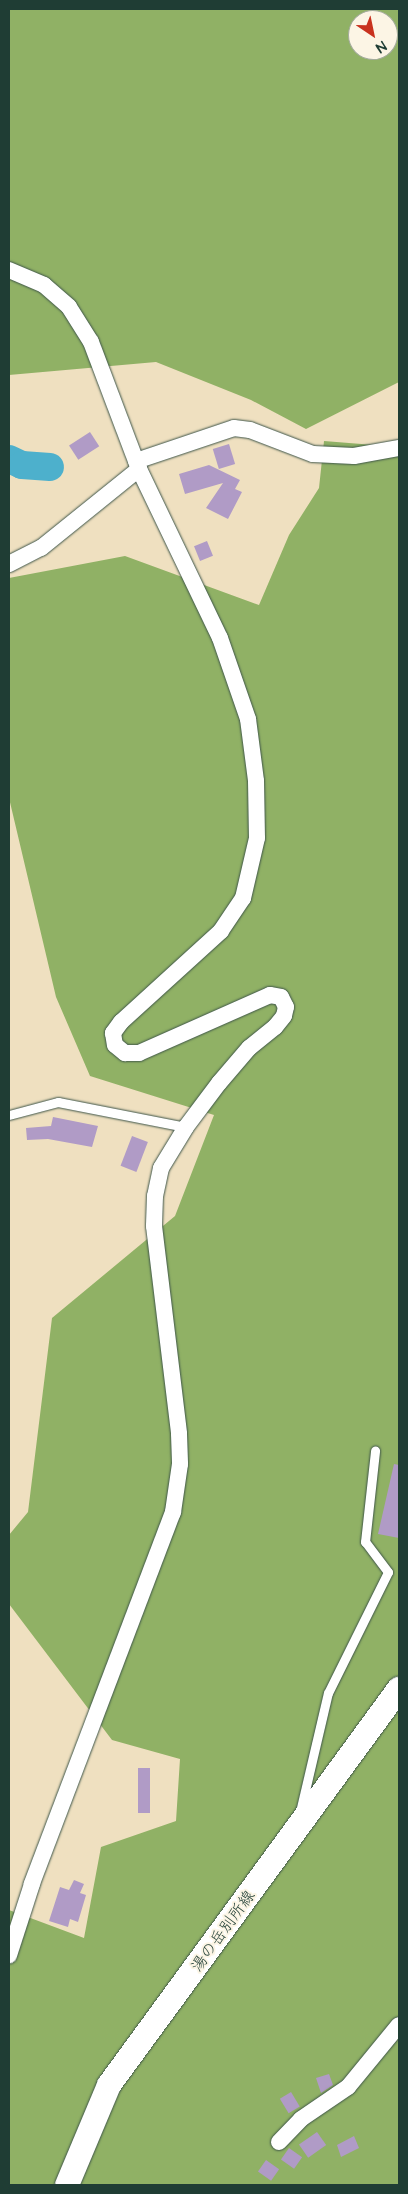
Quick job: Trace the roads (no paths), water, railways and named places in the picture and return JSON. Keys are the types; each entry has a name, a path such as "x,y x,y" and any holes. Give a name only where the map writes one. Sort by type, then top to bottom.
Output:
{"main road":[{"name":"湯の岳別所線","path":"67,2185 109,2085 295,1834 399,1689"}],"street":[{"path":"9,270 44,285 69,306 91,342 137,465 220,638 248,719 256,781 257,838 243,898 221,931 121,1022 113,1033 114,1045 125,1053 139,1053 270,995 281,996 286,1007 284,1016 275,1027 249,1048 186,1127 161,1168 154,1206 154,1226 180,1464 173,1512 32,1884 9,1955"},
{"path":"9,564 41,548 137,465 234,428 250,430 313,454 354,456 399,448"},
{"path":"278,2142 296,2123 348,2087 399,2025"}],"lane":[{"path":"9,1115 58,1102 186,1127"},
{"path":"295,1834 328,1692 388,1572 365,1542 375,1451"}],"waterway":[{"path":"9,459 22,465 50,467"}]}
